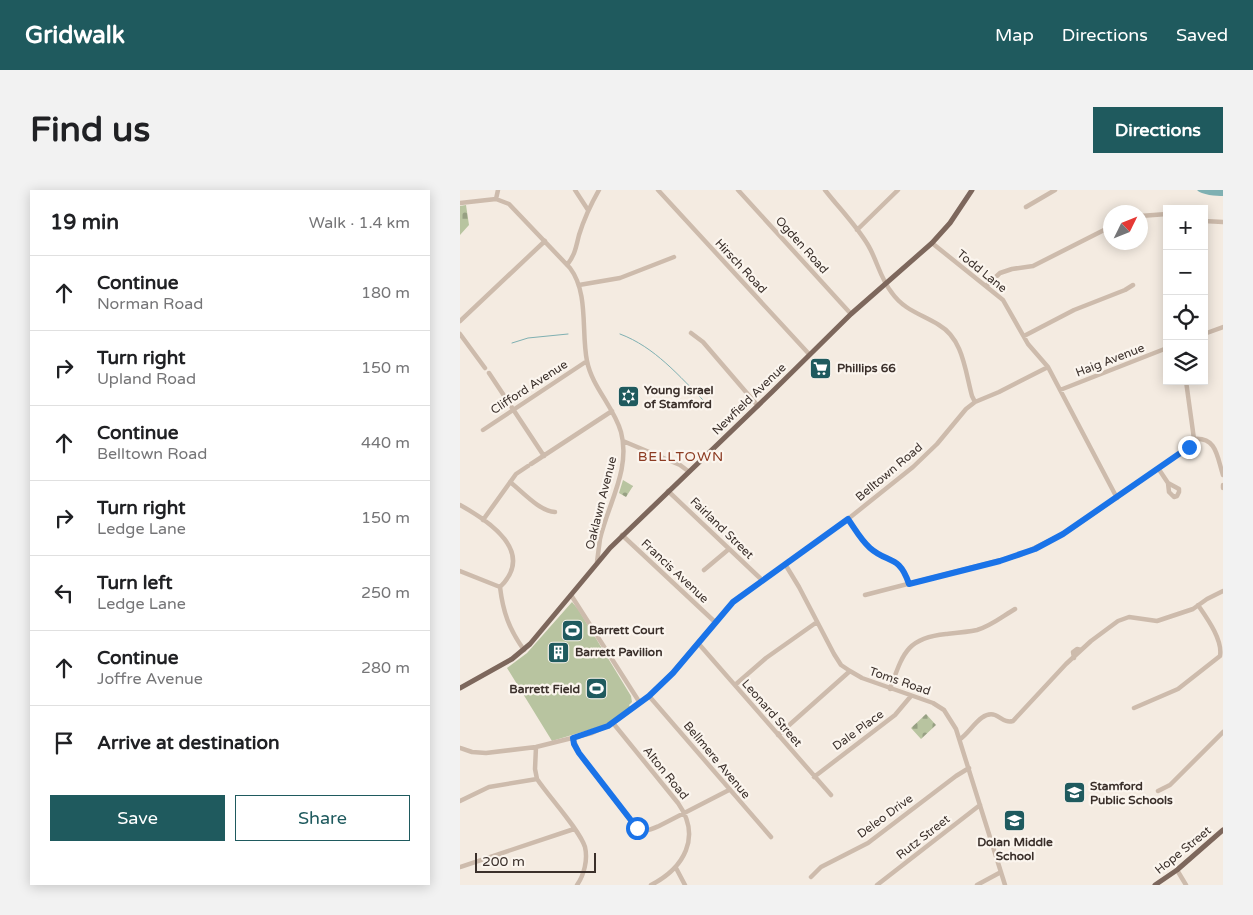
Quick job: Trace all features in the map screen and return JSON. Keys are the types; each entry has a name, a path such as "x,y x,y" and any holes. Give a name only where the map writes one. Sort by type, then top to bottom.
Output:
{"main road":[{"name":"Newfield Avenue","path":"460,688 507,662 524,650 597,562 622,535 758,406 809,354 932,243 950,223 972,190"},
{"name":"Hope Street","path":"1155,885 1177,870 1223,830"}],"street":[{"path":"460,203 496,199 498,190"},
{"path":"575,190 588,210"},
{"path":"567,264 576,252 588,210 600,190"},
{"name":"Hirsch Road","path":"658,190 809,354"},
{"name":"Ogden Road","path":"738,190 852,314"},
{"path":"825,190 868,245 885,284 905,307 938,324 953,338 962,355 972,396 976,402"},
{"path":"857,230 898,190"},
{"path":"1026,207 1045,192 1055,190"},
{"name":"Oaklawn Avenue","path":"496,199 506,202 512,207 575,274 585,328 587,362 612,411 623,441 621,472 600,539 597,562"},
{"path":"1148,215 1163,214"},
{"path":"1208,221 1223,222"},
{"path":"986,286 1000,273 1033,266 1103,231"},
{"path":"460,321 545,241"},
{"name":"Todd Lane","path":"932,243 1003,300 1028,344 1048,367 1116,498"},
{"path":"578,285 620,278 674,257"},
{"path":"1024,336 1080,307 1125,290 1133,285"},
{"path":"1208,333 1223,327"},
{"path":"691,333 703,342 758,406"},
{"path":"460,334 485,368"},
{"name":"Haig Avenue","path":"1060,390 1163,350"},
{"name":"Clifford Avenue","path":"483,430 587,362"},
{"name":"Belltown Road","path":"460,748 472,752 486,753 536,747 573,738 613,724 640,704 673,673 733,602 848,519 926,455 966,409 976,402 1048,367"},
{"path":"488,373 544,456"},
{"path":"865,595 1020,555 1063,534 1189,447 1194,439 1187,385"},
{"path":"483,520 516,474 612,411"},
{"path":"1194,439 1205,439 1211,443 1223,475"},
{"path":"623,441 688,471"},
{"path":"1158,468 1168,483"},
{"path":"510,482 541,507 550,512 555,512"},
{"name":"Fairland Street","path":"668,491 762,580"},
{"path":"460,505 483,520 504,538 512,552 514,563 512,571 500,587 506,620 524,650"},
{"path":"848,519 868,547 892,559 900,566 909,584"},
{"name":"Francis Avenue","path":"622,535 715,622"},
{"path":"704,570 729,549"},
{"name":"Toms Road","path":"785,564 838,660 850,672 933,703 944,710 954,724 1004,885"},
{"path":"460,570 500,587"},
{"path":"960,739 984,716 991,714 1008,722 1013,721 1081,650 1123,619 1134,617 1148,621 1157,621 1186,612 1223,591"},
{"path":"571,595 640,704"},
{"path":"1134,708 1184,685 1220,656 1221,640 1198,605"},
{"path":"890,688 901,658 909,647 916,642 928,636 978,630 1015,609"},
{"path":"735,685 766,658 817,622"},
{"name":"Leonard Street","path":"698,643 831,796"},
{"path":"778,735 850,672"},
{"name":"Bellmere Avenue","path":"649,696 771,838"},
{"name":"Dale Place","path":"814,777 895,715 911,696"},
{"name":"Alton Road","path":"613,724 678,803 684,813 689,841 684,854 676,868 667,876 651,885"},
{"path":"1158,791 1170,785 1223,732"},
{"path":"573,738 579,753 637,828 647,830 729,790"},
{"path":"536,747 535,769 537,779 583,842 586,854 584,872 577,885"},
{"name":"Deleo Drive","path":"812,877 821,867 868,843 969,768"},
{"path":"460,801 489,787 537,779"},
{"name":"Rutz Street","path":"877,885 980,805"},
{"path":"460,867 574,829"},
{"path":"676,868 684,885"},
{"path":"1177,870 1186,885"},
{"path":"977,885 1001,872"}],"green space":[{"path":"466,205 469,225 460,235 460,206"},
{"path":"623,480 633,486 626,497 619,493"},
{"path":"572,602 631,696 632,702 629,705 630,707 605,725 552,741 507,668 527,653"},
{"path":"926,714 936,725 921,739 911,728"}],"water":[{"path":"1197,190 1223,190 1223,196 1205,194"}],"waterway":[{"path":"512,343 528,338 568,334"},
{"path":"620,334 655,354 676,372 705,402"}],"place":[{"name":"Phillips 66","path":"821,368"},
{"name":"Young Israel of Stamford","path":"628,397"},
{"name":"Barrett Court","path":"573,630"},
{"name":"Barrett Pavilion","path":"559,652"},
{"name":"Barrett Field","path":"596,689"},
{"name":"Stamford Public Schools","path":"1074,793"},
{"name":"Dolan Middle School","path":"1015,821"}],"district":[{"name":"BELLTOWN","path":"681,456"}],"route":[{"path":"637,828 579,753 573,738 602,729 637,706 660,687 728,607 742,594 848,519 868,547 892,559 900,566 909,584 1000,561 1035,549 1063,534 1189,447"}]}
